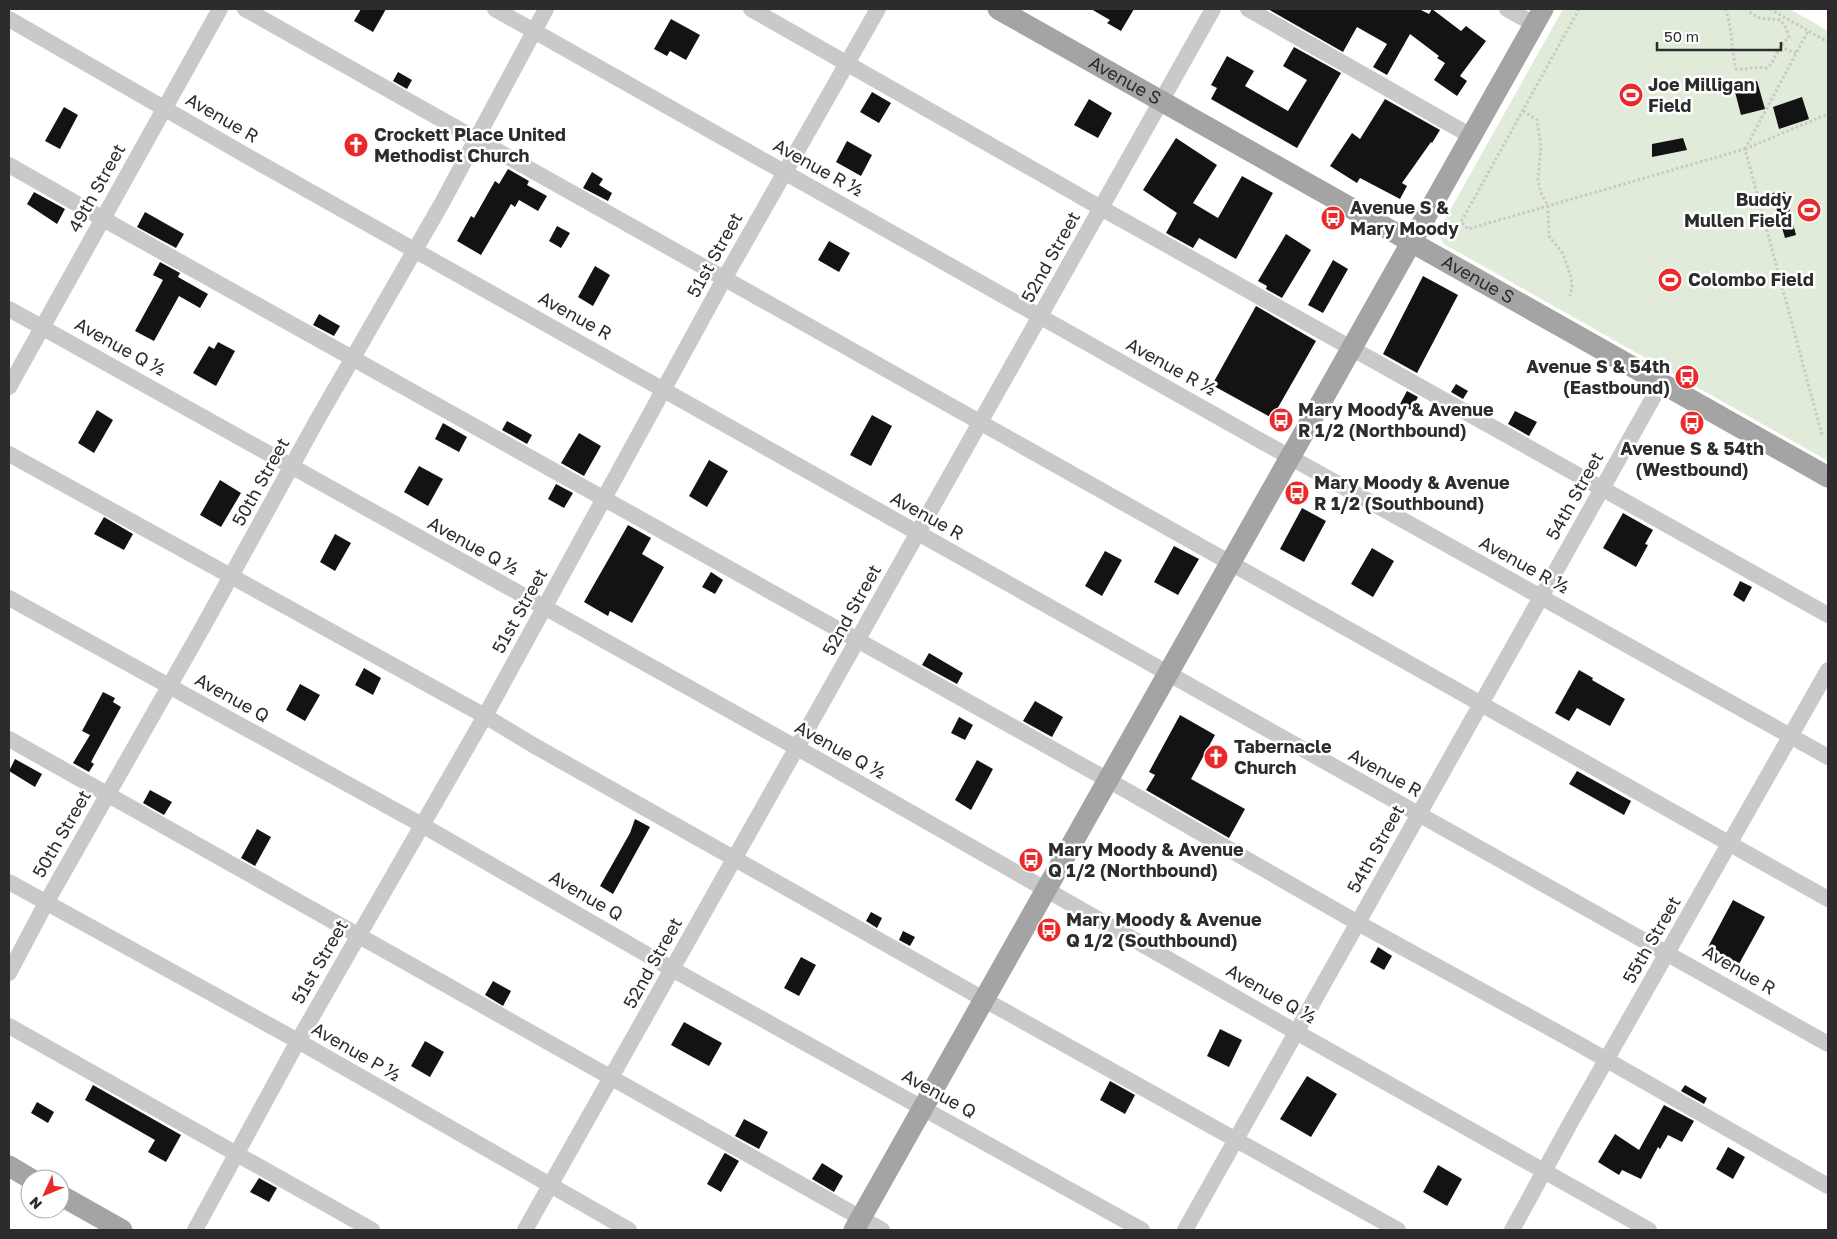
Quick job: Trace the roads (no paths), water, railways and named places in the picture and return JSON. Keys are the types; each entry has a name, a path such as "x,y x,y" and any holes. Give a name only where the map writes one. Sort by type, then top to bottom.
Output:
{"main road":[{"name":"Avenue S","path":"998,9 1828,476"},
{"path":"858,1224 1539,16"},
{"path":"9,1166 20,1172"},
{"path":"70,1201 122,1230"}],"street":[{"name":"49th Street","path":"9,387 220,9"},
{"path":"245,9 1828,899"},
{"name":"Avenue R ½","path":"495,9 1290,457 1828,757"},
{"name":"50th Street","path":"9,973 46,903 415,250 546,9"},
{"path":"751,9 1101,208 1828,615"},
{"name":"51st Street","path":"195,1230 298,1042 485,716 724,279 878,9"},
{"name":"52nd Street","path":"525,1230 1213,9"},
{"path":"1248,9 1471,136"},
{"path":"1507,9 1539,16"},
{"name":"Avenue R","path":"9,19 918,534 1828,1044"},
{"path":"9,165 1108,780 1358,923 1607,1060 1828,1186"},
{"name":"Avenue Q ½","path":"9,309 544,609 797,748 1649,1230"},
{"name":"54th Street","path":"1185,1230 1662,382"},
{"path":"9,454 485,716 984,1000 1398,1230"},
{"name":"Avenue Q","path":"9,598 422,825 672,969 1142,1230"},
{"name":"55th Street","path":"1512,1230 1828,670"},
{"path":"9,739 611,1078 858,1224 882,1230"},
{"name":"Avenue P ½","path":"9,882 298,1042 629,1230"},
{"path":"9,1026 372,1230"}],"place":[{"name":"Joe Milligan Field","path":"1631,95"},
{"name":"Crockett Place United Methodist Church","path":"356,145"},
{"name":"Buddy Mullen Field","path":"1809,210"},
{"name":"Avenue S & Mary Moody","path":"1333,218"},
{"name":"Colombo Field","path":"1670,280"},
{"name":"Avenue S & 54th (Eastbound)","path":"1687,377"},
{"name":"Mary Moody & Avenue R 1/2 (Northbound)","path":"1281,420"},
{"name":"Avenue S & 54th (Westbound)","path":"1692,423"},
{"name":"Mary Moody & Avenue R 1/2 (Southbound)","path":"1297,493"},
{"name":"Tabernacle Church","path":"1216,757"},
{"name":"Mary Moody & Avenue Q 1/2 (Northbound)","path":"1031,860"},
{"name":"Mary Moody & Avenue Q 1/2 (Southbound)","path":"1049,930"}]}
